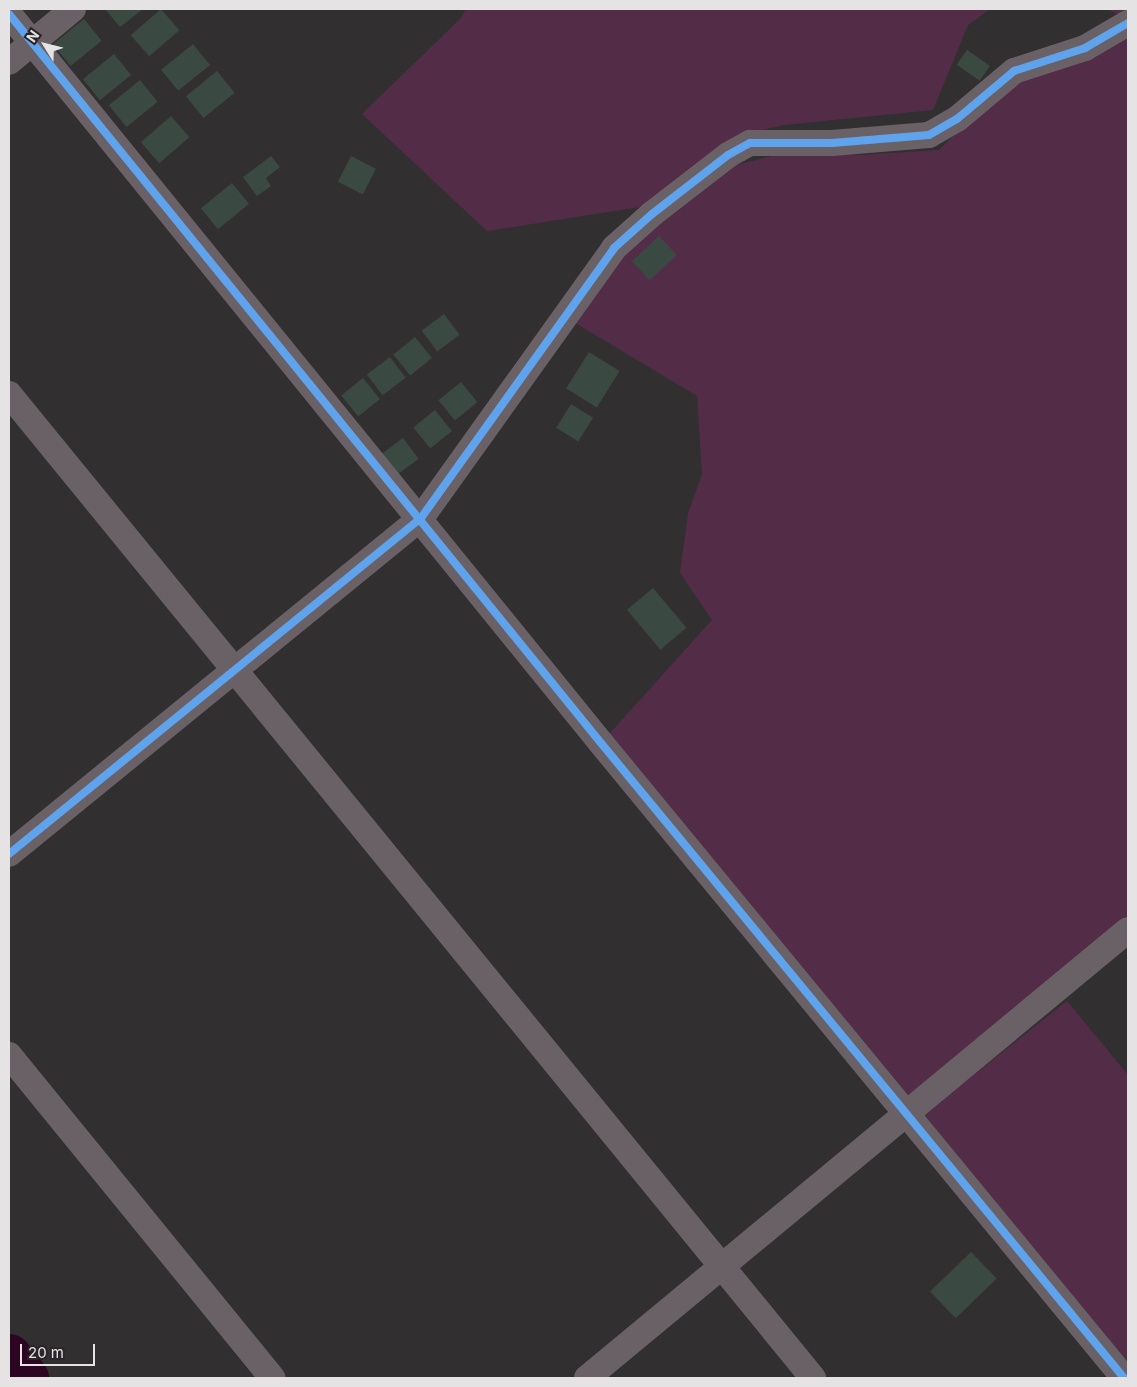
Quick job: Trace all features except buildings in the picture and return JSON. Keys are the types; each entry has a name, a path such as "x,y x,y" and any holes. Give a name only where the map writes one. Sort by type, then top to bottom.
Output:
{"street":[{"path":"9,62 73,9"},
{"path":"9,14 421,518 601,743 1124,1378"},
{"path":"9,854 234,674 421,518 614,248 652,214 728,155 750,143 832,143 928,135 957,118 1014,71 1085,48 1128,23"},
{"path":"9,394 234,674 813,1378"},
{"path":"587,1378 1128,930"},
{"path":"9,1055 272,1378"}],"shaded area":[{"path":"466,9 990,9 968,25 933,110 784,125 745,134 659,204 487,231 362,114 461,18"},
{"path":"1108,9 1128,9 1128,925 911,1110 601,743 712,620 680,573 688,514 702,474 697,396 567,318 625,252 736,165 793,151 860,155 939,150 1007,83 1122,17"},
{"path":"1067,1001 1128,1075 1128,1377 924,1114"}],"waterway":[{"path":"9,1356 26,1378"}],"cycle path":[{"path":"9,14 601,743 1124,1378"},
{"path":"9,854 421,518 614,248 652,214 728,155 750,143 832,143 929,135 957,119 1014,71 1085,48 1128,23"}]}
